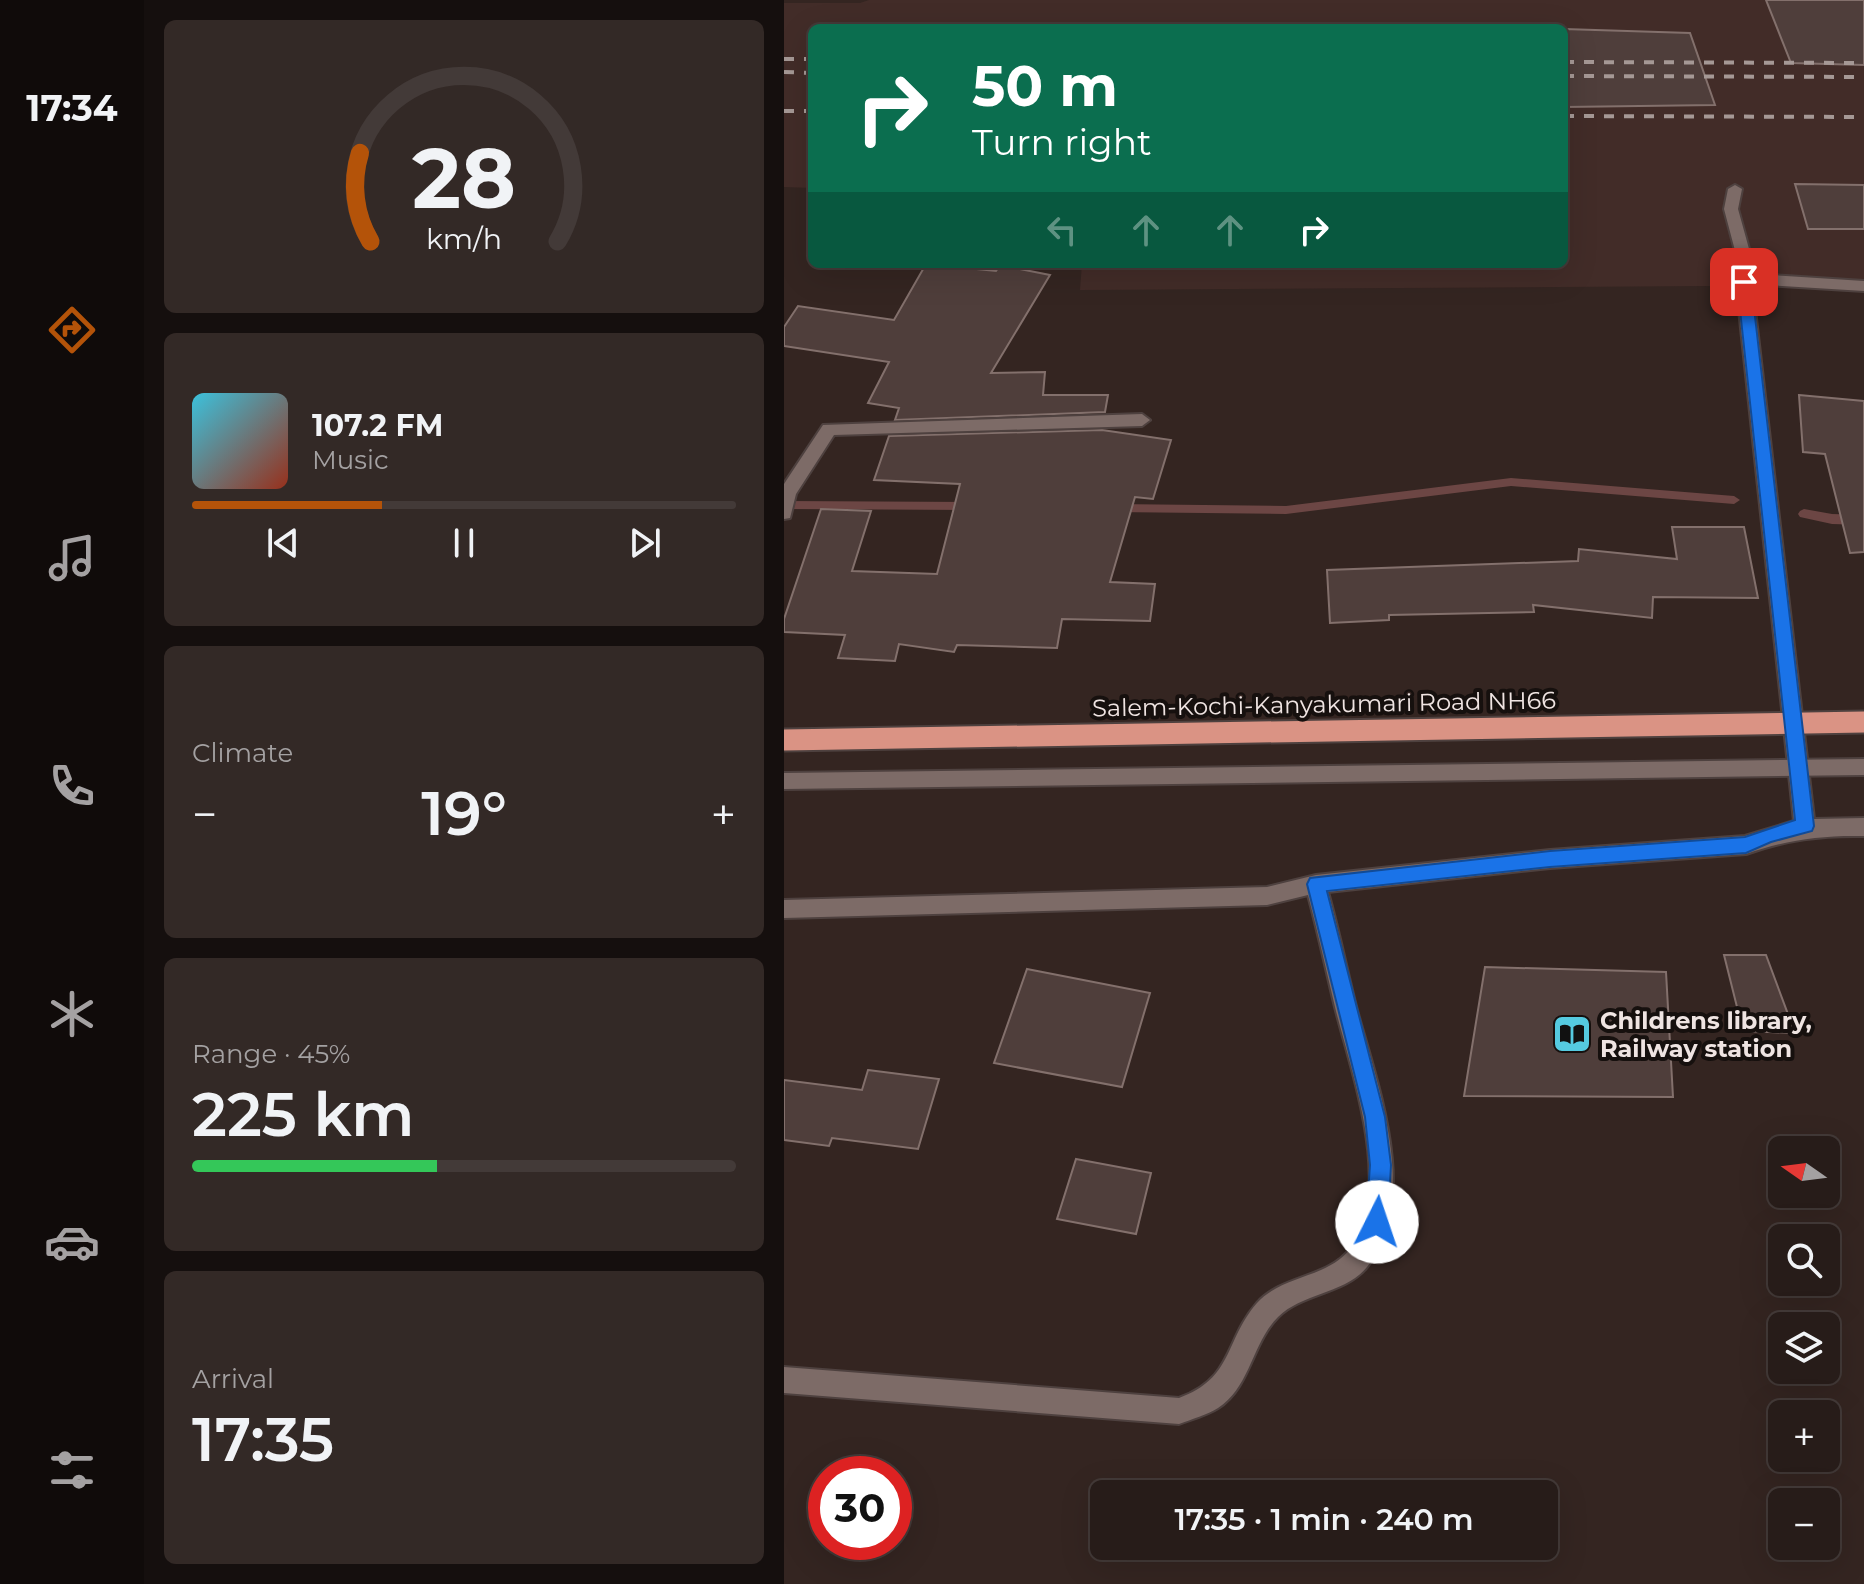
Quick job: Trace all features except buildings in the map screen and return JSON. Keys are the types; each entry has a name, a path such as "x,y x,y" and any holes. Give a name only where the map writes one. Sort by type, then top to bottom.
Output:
{"highway":[{"name":"Salem-Kochi-Kanyakumari Road NH66","path":"784,740 1864,722"}],"street":[{"path":"1735,189 1731,209 1750,279"},
{"path":"1805,826 1744,282 1750,279 1864,286"},
{"path":"784,513 787,493 829,429 1142,420"},
{"path":"784,781 1864,767"},
{"path":"784,909 1267,896 1316,884 1550,859 1746,845 1767,835 1805,826 1864,827"},
{"path":"784,1380 1179,1411 1211,1398 1230,1378 1256,1325 1276,1302 1356,1262 1377,1222 1381,1165 1375,1117 1316,884"}],"shaded area":[{"path":"869,0 1864,0 1864,285 1080,290 1082,268 1568,268 1568,24 808,24 808,188 784,187 784,3 860,3"}],"waterway":[{"path":"1113,508 1286,510 1511,482 1734,500"},
{"path":"784,505 972,506"},
{"path":"1804,514 1864,520"}],"railway":[{"path":"784,59 808,59"},
{"path":"1568,62 1864,63"},
{"path":"784,72 808,73"},
{"path":"1568,76 1864,77"},
{"path":"784,111 808,111"},
{"path":"1568,116 1864,117"}],"place":[{"name":"Childrens library, Railway station","path":"1572,1034"}],"route":[{"path":"1377,1222 1381,1165 1375,1117 1316,884 1550,859 1746,845 1767,835 1805,826 1744,282"}]}
